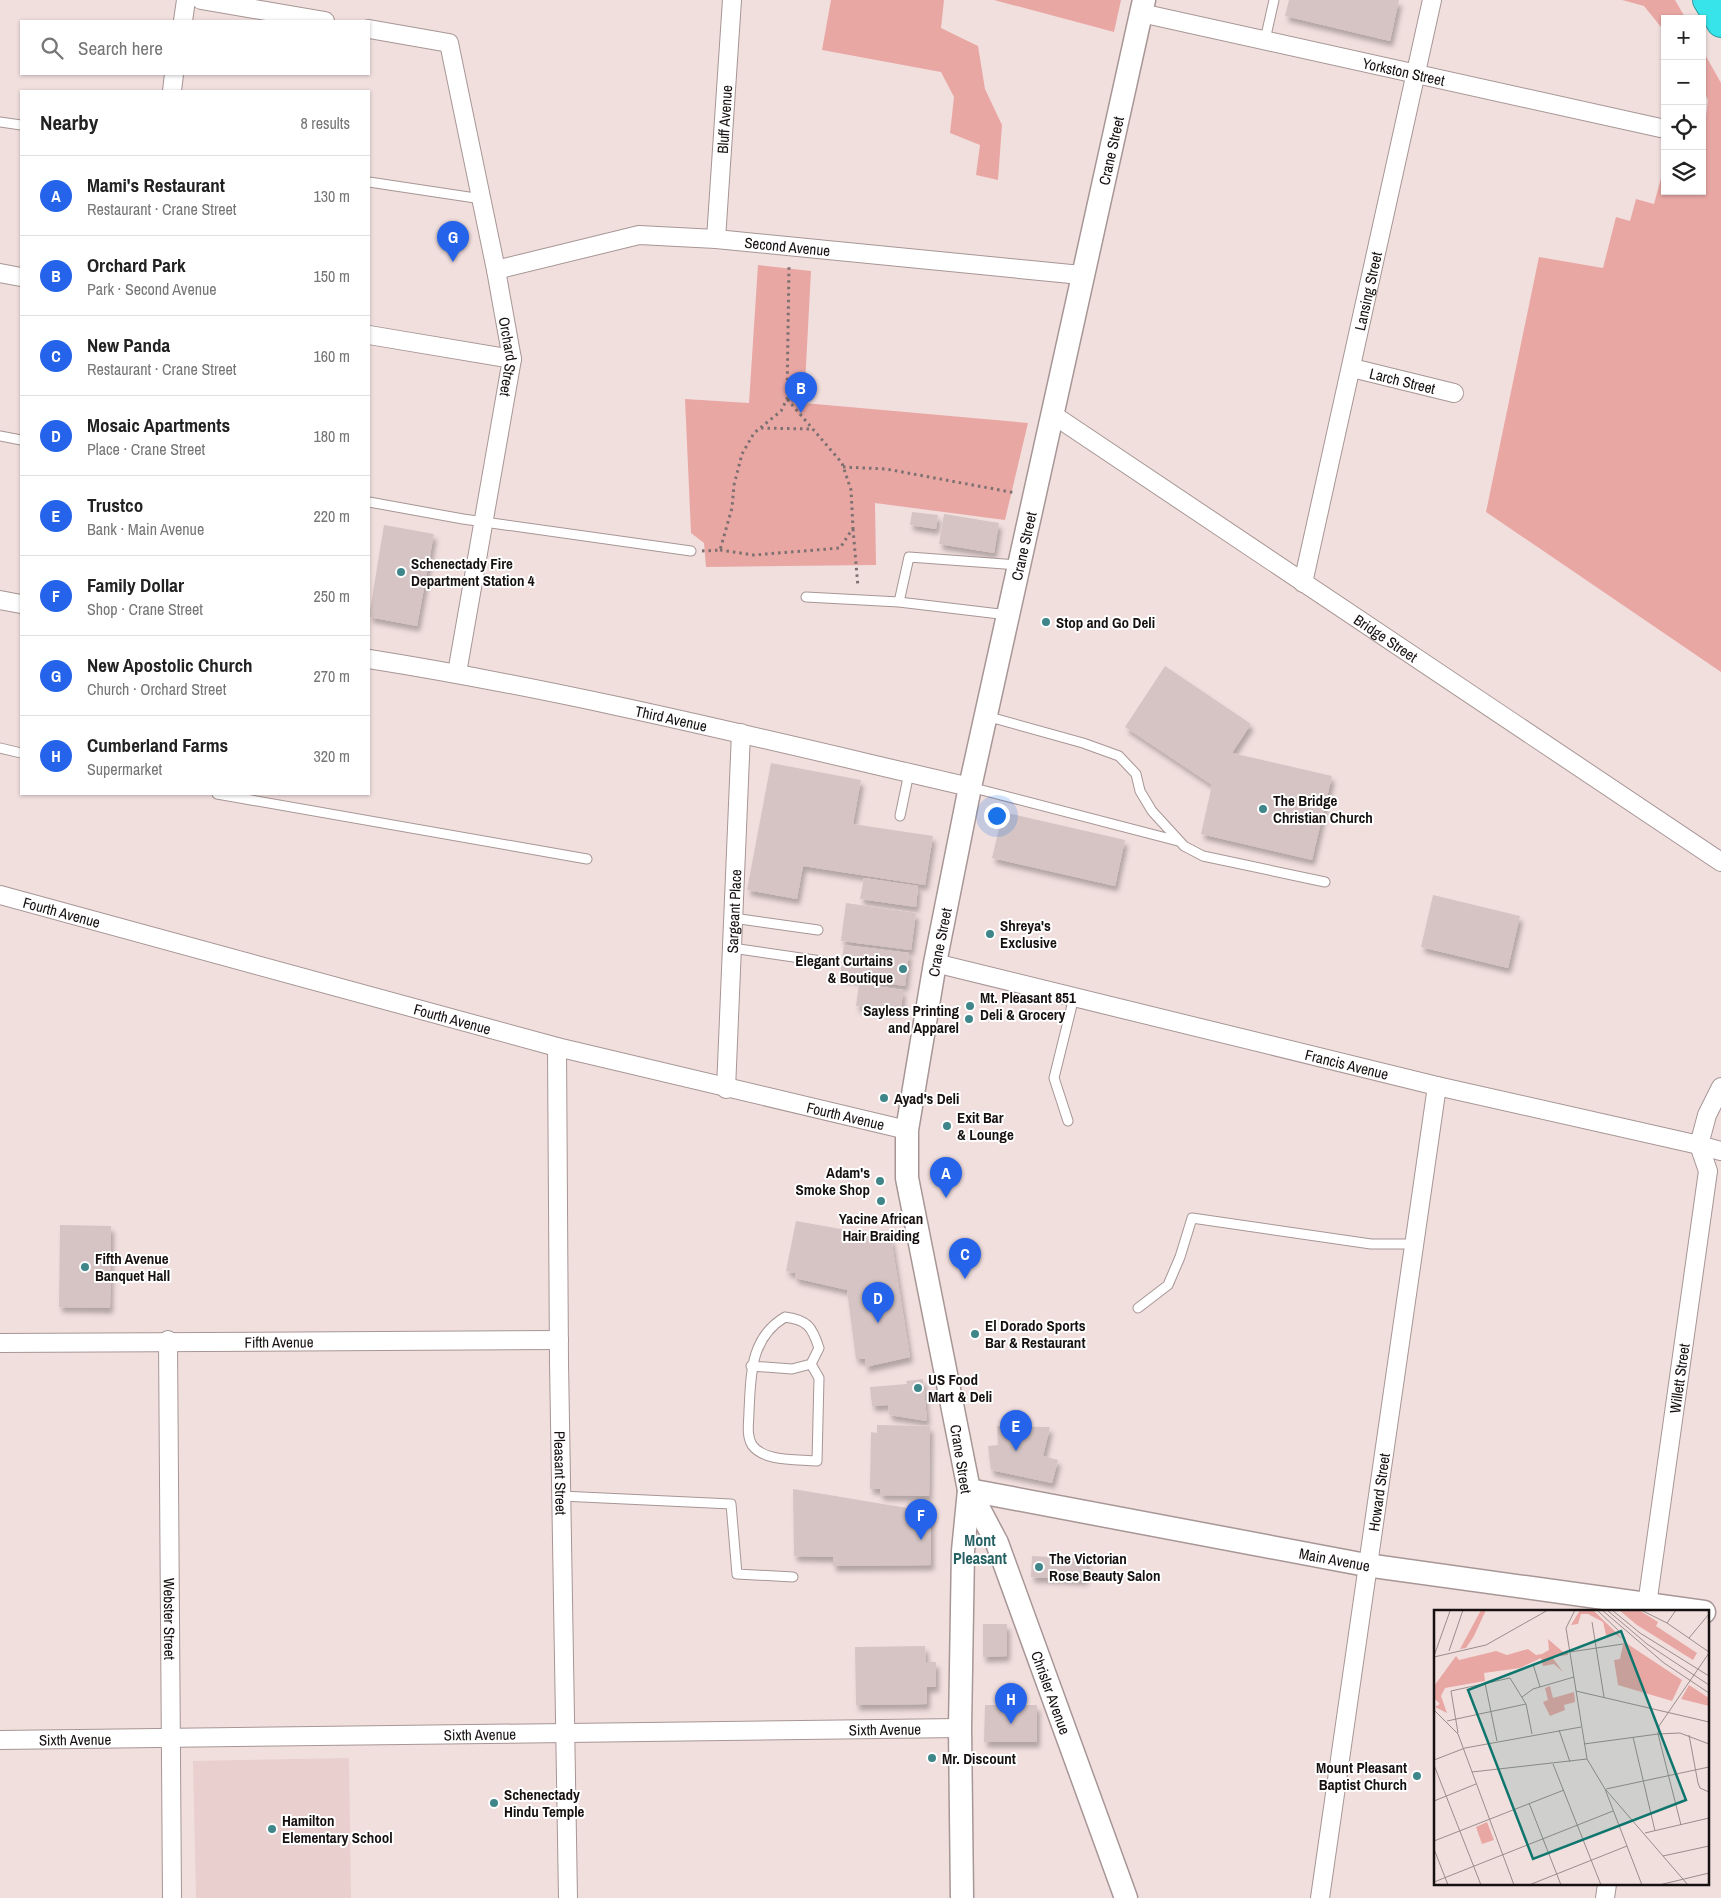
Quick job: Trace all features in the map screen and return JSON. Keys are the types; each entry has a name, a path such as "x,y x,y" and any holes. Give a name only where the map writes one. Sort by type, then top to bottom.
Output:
{"highway":[{"path":"1707,0 1721,23"}],"street":[{"path":"183,20 186,0"},
{"path":"201,0 319,20"},
{"name":"Bluff Avenue","path":"716,239 732,0"},
{"name":"Lansing Street","path":"1303,583 1418,73 1432,0"},
{"name":"Yorkston Street","path":"1142,7 1265,40 1661,128"},
{"name":"Crane Street","path":"962,1898 960,1728 963,1551 969,1490 907,1178 907,1130 935,963 970,787 1081,275 1142,7"},
{"name":"Orchard Street","path":"370,29 449,42 482,199 512,358 457,673"},
{"path":"172,90 174,75"},
{"name":"Second Avenue","path":"496,270 639,235 716,239 1081,275"},
{"path":"0,273 20,277"},
{"path":"370,335 512,358"},
{"name":"Larch Street","path":"1352,368 1454,393"},
{"name":"Bridge Street","path":"1052,414 1721,862"},
{"path":"0,600 20,604"},
{"name":"Third Avenue","path":"370,659 457,673 741,733 970,787"},
{"name":"Sargeant Place","path":"726,1089 741,733"},
{"name":"Fourth Avenue","path":"0,896 557,1047 726,1089 907,1130"},
{"name":"Francis Avenue","path":"935,963 1437,1086 1699,1144 1721,1151"},
{"name":"Pleasant Street","path":"557,1047 564,1731 568,1898"},
{"name":"Howard Street","path":"1320,1898 1366,1565 1437,1086"},
{"path":"1699,1144 1707,1115 1721,1087"},
{"name":"Willett Street","path":"1647,1608 1708,1171 1699,1144"},
{"name":"Fifth Avenue","path":"0,1343 168,1340 559,1340"},
{"name":"Webster Street","path":"168,1340 172,1898"},
{"name":"Main Avenue","path":"969,1490 1366,1565 1647,1608 1676,1610"},
{"name":"Chrisler Avenue","path":"969,1490 997,1543 1126,1898"},
{"name":"Main Avenue","path":"1708,1612 1721,1614"},
{"name":"Sixth Avenue","path":"0,1740 564,1731 960,1728"}],"lane":[{"path":"1265,40 1274,0"},
{"path":"0,122 20,125"},
{"path":"370,182 482,199"},
{"path":"0,436 20,440"},
{"path":"370,502 483,521 691,551"},
{"path":"899,602 909,557 1019,564"},
{"path":"806,597 899,602 1008,616"},
{"path":"986,716 1083,743 1119,756 1136,774 1140,790 1152,811 1179,841 1203,856 1325,882"},
{"path":"0,748 20,753"},
{"path":"900,816 909,773"},
{"path":"970,787 1179,841"},
{"path":"223,795 587,859"},
{"path":"733,918 818,930"},
{"path":"732,948 828,962"},
{"path":"1068,1122 1054,1078 1074,997"},
{"path":"1138,1308 1168,1284 1180,1257 1192,1218 1371,1244 1414,1244"},
{"path":"751,1366 792,1370 811,1364 819,1348 814,1332 802,1319 785,1316 770,1326 751,1366 748,1434 752,1445 766,1456 817,1461 819,1378 811,1364"},
{"path":"561,1496 731,1504 737,1574 793,1577"}],"path":[{"path":"720,550 732,508 734,485 742,454 754,433 781,411 787,399 789,246"},
{"path":"787,399 844,467 851,490 860,600"},
{"path":"760,428 811,429"},
{"path":"844,467 886,469 1034,496"},
{"path":"691,551 720,550 754,555 840,548 853,528"}],"shaded area":[{"path":"831,0 944,0 941,28 978,46 985,89 1002,125 998,180 976,175 980,145 950,133 954,97 941,72 822,50"},
{"path":"994,0 1121,0 1114,32"},
{"path":"1622,0 1675,0 1684,15 1661,15 1661,27 1644,6"},
{"path":"1706,56 1721,83 1721,672 1486,512 1539,257 1603,268 1616,217 1630,221 1636,199 1654,204 1661,178 1661,195 1706,195 1706,116 1708,100 1706,96"},
{"path":"758,265 811,271 804,403 1028,423 1005,520 875,503 876,565 706,567 704,543 691,533 685,399 749,403"},
{"name":"Hamilton Elementary School","path":"349,1758 351,1898 196,1898 193,1761"}],"building":[{"path":"1289,0 1399,0 1390,41 1285,16"},
{"path":"912,512 938,515 936,529 910,525"},
{"path":"944,514 999,523 994,553 939,544"},
{"name":"Schenectady Fire Department Station 4","path":"384,525 434,534 417,626 370,617"},
{"path":"1165,666 1251,724 1232,753 1332,776 1312,860 1201,834 1212,785 1125,727"},
{"path":"771,763 861,780 853,824 933,836 925,885 803,866 797,899 747,890"},
{"path":"1003,812 1125,840 1115,886 992,858"},
{"path":"864,878 918,886 916,907 860,899"},
{"path":"1433,895 1520,916 1508,968 1421,947"},
{"path":"846,903 916,913 911,950 841,941"},
{"path":"844,945 909,953 905,986 840,977"},
{"path":"859,984 903,990 901,1011 856,1006"},
{"path":"796,1221 891,1238 910,1357 865,1367 865,1359 856,1359 847,1290 795,1278 795,1273 786,1271"},
{"name":"Fifth Avenue Banquet Hall","path":"60,1225 111,1226 110,1308 59,1307"},
{"path":"923,1379 927,1421 889,1415 888,1405 872,1406 870,1387 907,1384 906,1381"},
{"path":"877,1425 930,1426 929,1496 880,1495 880,1489 870,1489 871,1432 877,1433"},
{"path":"997,1426 1050,1427 1043,1456 1058,1460 1052,1483 991,1470 988,1446 998,1445"},
{"path":"793,1489 931,1512 931,1565 833,1566 833,1557 794,1556"},
{"path":"1032,1556 1087,1559 1085,1580 1031,1577"},
{"path":"983,1624 1007,1624 1007,1656 983,1657"},
{"path":"925,1646 926,1662 936,1662 936,1687 927,1687 927,1704 856,1705 855,1647"},
{"path":"985,1705 1037,1705 1037,1742 984,1742"}],"place":[{"name":"New Apostolic Church","path":"453,262"},
{"name":"Orchard Park","path":"801,413"},
{"name":"Schenectady Fire Department Station 4","path":"401,572"},
{"name":"Stop and Go Deli","path":"1046,622"},
{"name":"The Bridge Christian Church","path":"1263,809"},
{"name":"Shreya's Exclusive","path":"990,934"},
{"name":"Elegant Curtains & Boutique","path":"903,969"},
{"name":"Mt. Pleasant 851 Deli & Grocery","path":"970,1006"},
{"name":"Sayless Printing and Apparel","path":"969,1019"},
{"name":"Ayad's Deli","path":"884,1098"},
{"name":"Exit Bar & Lounge","path":"947,1126"},
{"name":"Adam's Smoke Shop","path":"880,1181"},
{"name":"Mami's Restaurant","path":"946,1198"},
{"name":"Yacine African Hair Braiding","path":"881,1201"},
{"name":"Fifth Avenue Banquet Hall","path":"85,1267"},
{"name":"New Panda","path":"965,1279"},
{"name":"Mosaic Apartments","path":"878,1323"},
{"name":"El Dorado Sports Bar & Restaurant","path":"975,1334"},
{"name":"US Food Mart & Deli","path":"918,1388"},
{"name":"Trustco","path":"1016,1451"},
{"name":"Family Dollar","path":"921,1540"},
{"name":"The Victorian Rose Beauty Salon","path":"1039,1567"},
{"name":"Cumberland Farms","path":"1011,1724"},
{"name":"Mr. Discount","path":"932,1758"},
{"name":"Mount Pleasant Baptist Church","path":"1417,1776"},
{"name":"Schenectady Hindu Temple","path":"494,1803"},
{"name":"Hamilton Elementary School","path":"272,1829"}],"district":[{"name":"Mont Pleasant","path":"980,1549"}]}
